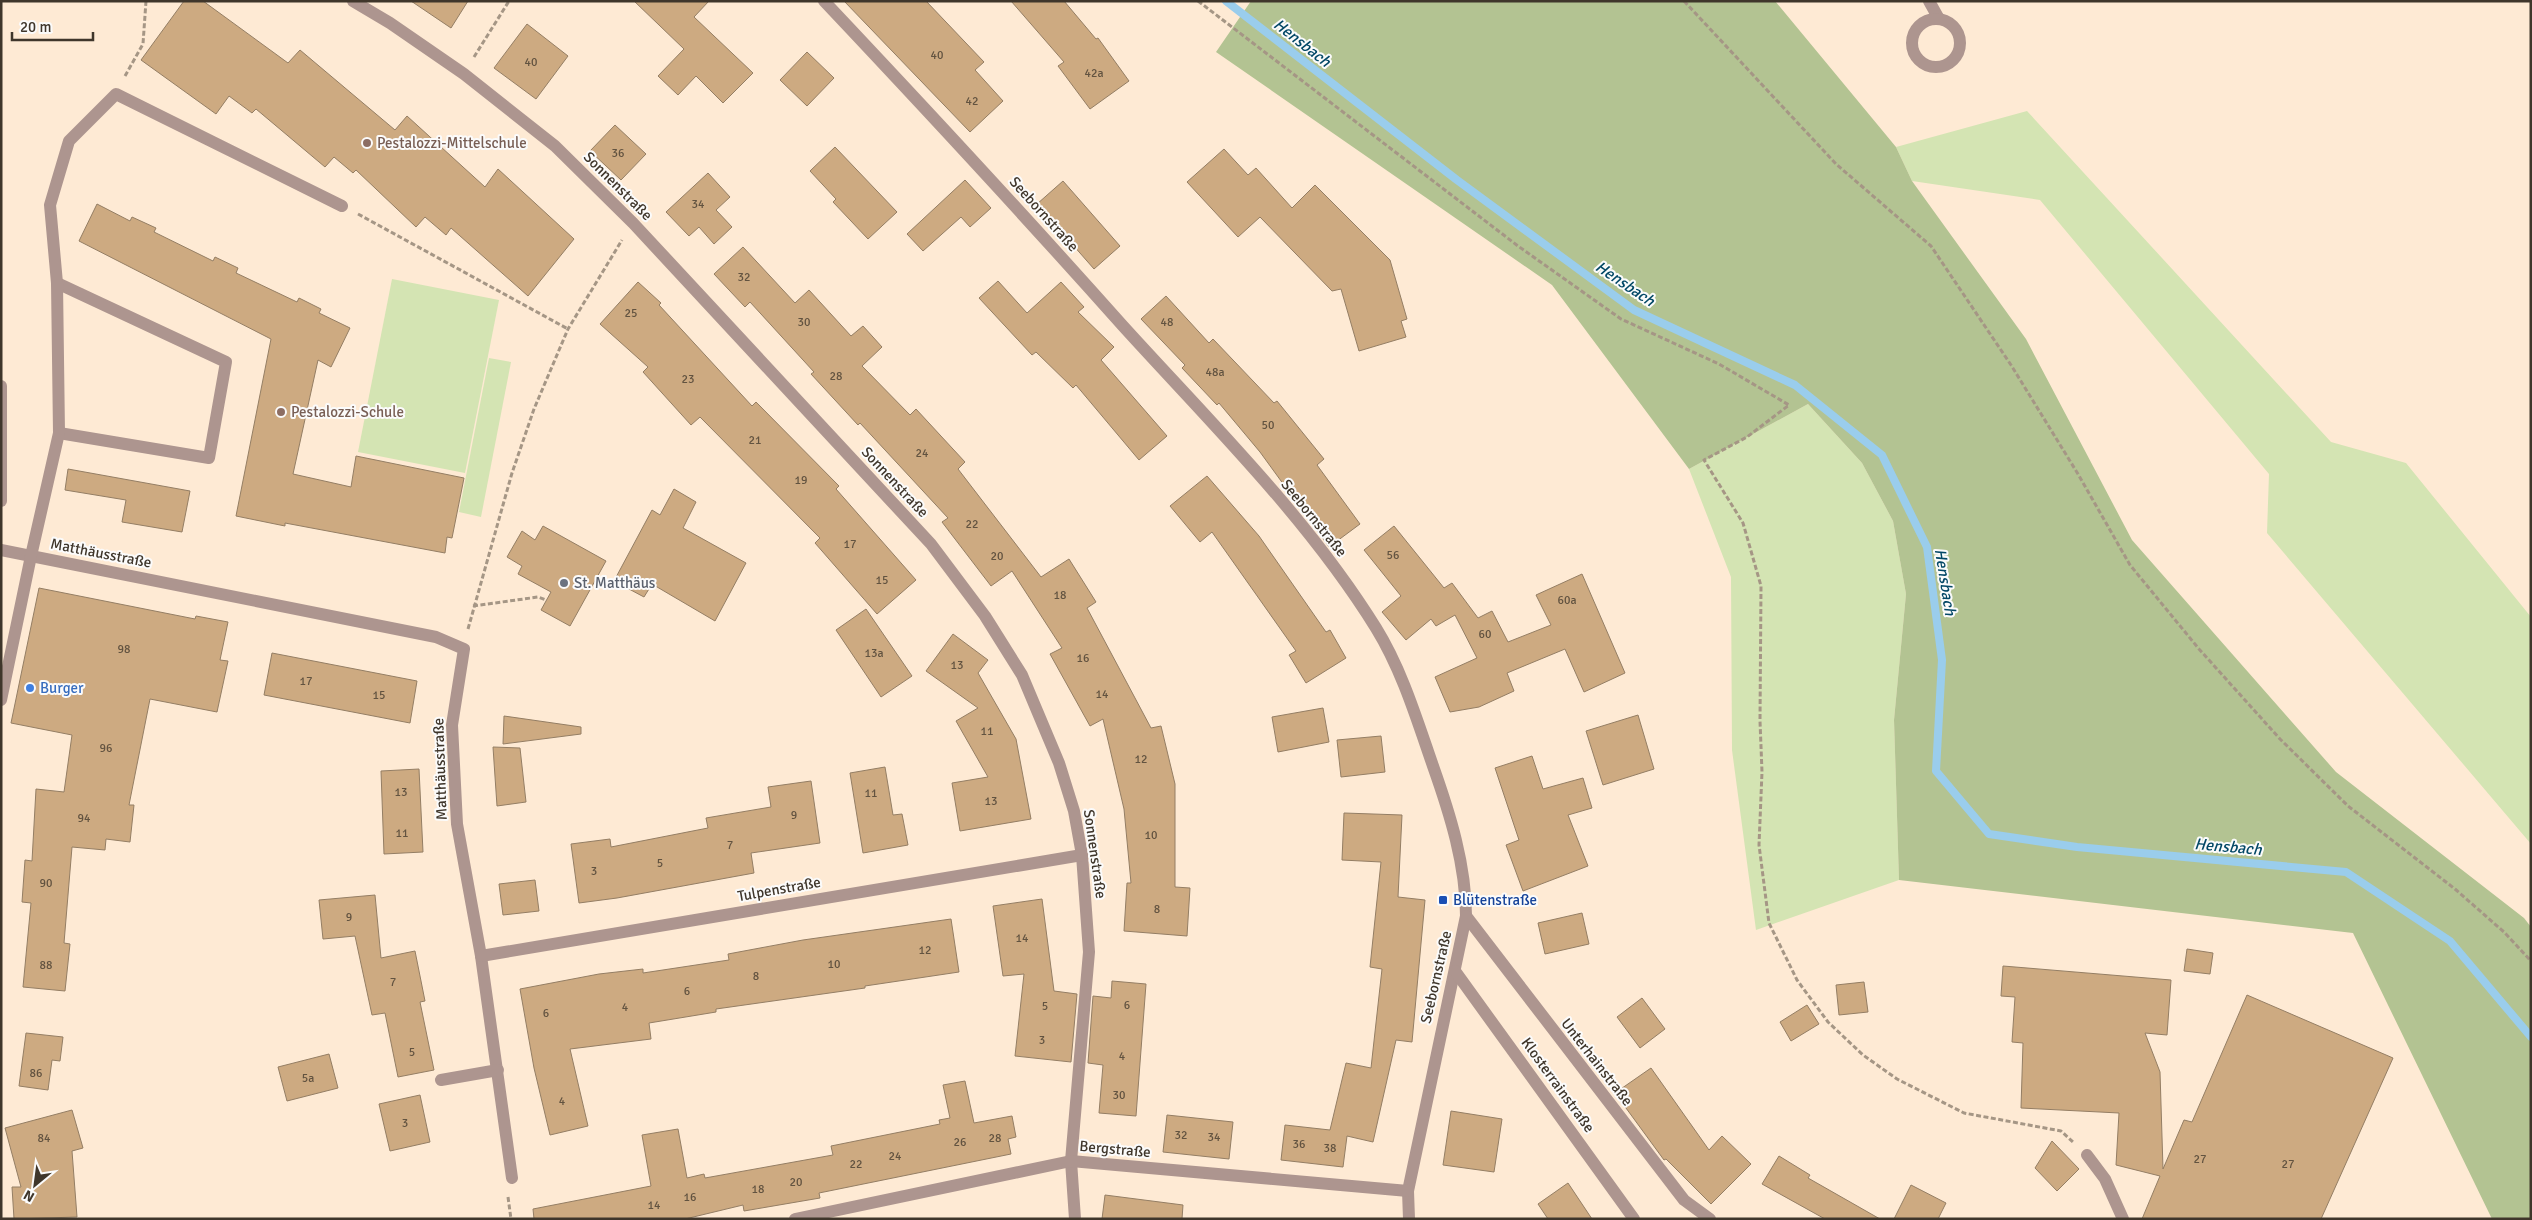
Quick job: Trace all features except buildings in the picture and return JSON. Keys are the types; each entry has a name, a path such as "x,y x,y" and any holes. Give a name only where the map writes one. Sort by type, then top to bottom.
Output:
{"street":[{"name":"Sonnenstraße","path":"354,1 390,23 464,74 555,146 632,222 930,544 985,616 1022,675 1059,763 1074,811 1082,855 1089,952 1072,1161 1075,1219"},
{"name":"Seebornstraße","path":"824,1 972,159 1285,505 1378,630 1398,671 1445,799 1458,850 1466,898 1466,916 1408,1191"},
{"path":"1928,1 1939,19"},
{"path":"1,700 59,433 57,283 50,205 70,141 116,94 342,206"},
{"path":"57,283 226,362 209,458 59,433"},
{"path":"1,386 1,501"},
{"name":"Matthäusstraße","path":"1,550 436,637 464,649 452,725 457,824 481,956 512,1178"},
{"name":"Tulpenstraße","path":"481,956 1082,855"},
{"name":"Unterhainstraße","path":"1466,916 1553,1032 1684,1200 1710,1219"},
{"name":"Klosterrainstraße","path":"1455,971 1634,1219"},
{"path":"441,1080 498,1070"},
{"path":"2086,1155 2105,1179 2123,1219"},
{"name":"Bergstraße","path":"795,1219 1072,1161 1408,1191"},
{"path":"1408,1191 1409,1219"}],"path":[{"path":"116,94 143,44 146,1"},
{"path":"464,74 509,1"},
{"path":"1198,1 1518,246 1621,319 1719,364 1789,405 1747,437 1704,460 1743,523 1761,586 1760,721 1762,772 1759,845 1769,924 1797,980 1828,1022 1863,1055 1897,1079 1964,1113 2061,1131 2086,1155"},
{"path":"1684,1 1836,164 1931,246 2010,365 2073,466 2130,565 2199,649 2280,739 2348,806 2455,889 2504,932 2531,961"},
{"path":"342,206 568,329"},
{"path":"464,649 473,606 534,409 568,329 632,222"},
{"path":"473,606 538,596 546,600"}],"green space":[{"path":"1251,1 1775,1 1896,147 1912,181 2026,339 2132,540 2336,772 2524,918 2531,927 2531,1219 2492,1219 2353,933 1899,880 1894,720 1906,594 1893,521 1862,463 1808,404 1689,469 1552,285 1216,52"},
{"path":"2027,111 2331,442 2406,463 2531,617 2531,844 2267,533 2269,474 2040,200 1912,181 1896,147"},
{"path":"392,279 499,300 465,473 358,452"},
{"path":"489,358 511,362 481,517 459,512"},
{"path":"1808,404 1862,463 1893,521 1906,594 1894,720 1899,880 1756,930 1732,750 1731,577 1689,469"}],"waterway":[{"name":"Hensbach","path":"1226,1 1457,180 1634,310 1795,385 1882,455 1927,547 1942,660 1936,771 1989,834 2077,847 2346,872 2450,941 2531,1037"}],"place":[{"name":"Pestalozzi-Mittelschule","path":"367,143"},
{"name":"Pestalozzi-Schule","path":"281,412"},
{"name":"St. Matthäus","path":"564,583"},
{"name":"Burger","path":"30,688"},
{"name":"Blütenstraße","path":"1443,900"}]}
